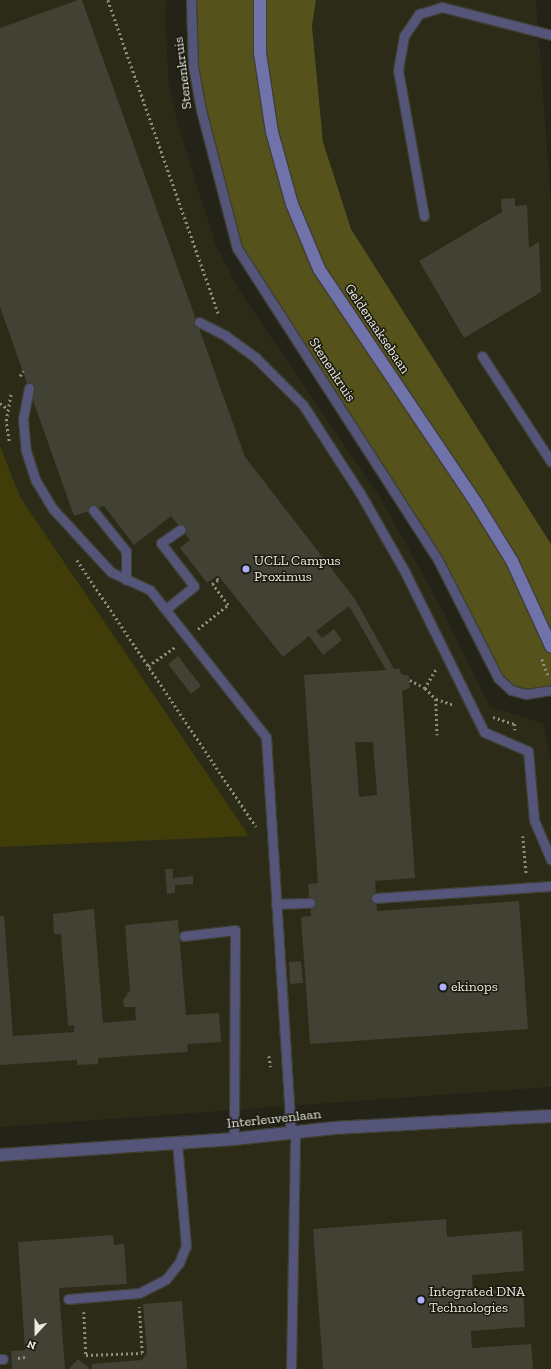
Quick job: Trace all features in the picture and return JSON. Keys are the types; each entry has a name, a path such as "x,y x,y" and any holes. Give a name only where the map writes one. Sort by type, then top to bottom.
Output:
{"street":[{"name":"Geldenaaksebaan","path":"260,0 260,53 272,132 289,197 319,269 479,508 512,561 551,646"},
{"name":"Interleuvenlaan","path":"0,1155 234,1139 293,1132 551,1116"}],"lane":[{"name":"Stenenkruis","path":"191,0 193,66 201,110 237,248 438,560 498,678 511,690 526,694 551,690"},
{"path":"424,216 398,70 404,36 419,14 442,7 551,35"},
{"path":"198,322 226,336 261,363 303,405 360,493 401,566 476,712 484,732 528,751 534,820 551,860"},
{"path":"482,356 551,462"},
{"path":"29,388 24,419 26,451 36,481 53,509 111,572 150,590 266,737 276,904 293,1132 291,1369"},
{"path":"93,510 126,551 126,580"},
{"path":"166,609 194,586 161,543 181,529"},
{"path":"376,898 551,886"},
{"path":"276,904 310,903"},
{"path":"184,936 235,930 234,1139"},
{"path":"68,1299 139,1293 166,1279 179,1263 186,1246 177,1143"}],"path":[{"path":"108,0 226,336"},
{"path":"18,378 23,371"},
{"path":"10,446 6,421 12,390"},
{"path":"73,553 256,827 257,834"},
{"path":"410,680 425,688"},
{"path":"437,734 436,699 515,724 516,745"},
{"path":"523,832 527,888"},
{"path":"273,1069 275,1060"},
{"path":"83,1298 86,1356 142,1352 139,1293"}],"shaded area":[{"name":"UCLL Campus Proximus","path":"0,0 167,0 165,18 169,83 178,125 215,243 239,290 381,499 440,605 490,707 543,723 551,762 551,1087 0,1127"},
{"path":"191,0 316,0 312,26 323,142 351,229 551,544 551,688 526,694 498,678 438,560 237,248 201,110"},
{"path":"316,0 536,0 551,201 551,544 351,229 323,142 312,26"},
{"path":"0,446 20,497 249,836 0,847"},
{"path":"551,1116 551,1369 0,1369 0,1155"}],"building":[{"path":"78,0 82,0 245,457 355,599 394,669 400,669 401,674 409,676 410,688 402,691 415,878 375,881 377,911 519,901 528,1029 310,1044 301,917 311,916 308,884 318,883 304,675 386,670 349,606 316,631 322,638 334,629 342,640 323,655 309,636 283,657 218,575 207,583 180,548 190,540 171,516 134,545 104,506 74,516 0,307 0,28","holes":["355,742 373,742 377,795 359,797"]},
{"path":"515,198 515,206 527,205 529,248 539,242 541,292 464,338 419,261 502,212 501,199"},
{"path":"178,656 201,686 191,694 168,664"},
{"path":"165,869 173,869 173,878 193,876 193,884 175,885 175,893 167,894"},
{"path":"94,909 103,1023 136,1020 135,1007 124,1007 123,1000 128,994 126,993 130,992 125,925 178,920 186,1015 219,1013 221,1042 187,1044 188,1052 98,1058 98,1064 77,1065 77,1060 0,1065 0,916 4,916 13,1036 74,1032 74,1025 68,1026 61,934 54,934 53,914"},
{"path":"301,961 303,983 290,984 289,962"},
{"name":"Integrated DNA Technologies","path":"446,1219 447,1237 522,1231 524,1271 472,1275 473,1292 523,1288 525,1327 471,1331 472,1348 531,1344 533,1369 323,1369 313,1229"},
{"path":"113,1235 114,1245 124,1244 127,1284 59,1288 65,1369 12,1369 11,1351 25,1350 18,1242"},
{"path":"182,1301 187,1369 92,1369 92,1364 142,1360 147,1353 143,1304"},
{"path":"78,1359 90,1369 69,1369"}],"place":[{"name":"UCLL Campus Proximus","path":"246,569"},
{"name":"ekinops","path":"443,987"},
{"name":"Integrated DNA Technologies","path":"421,1300"}]}
